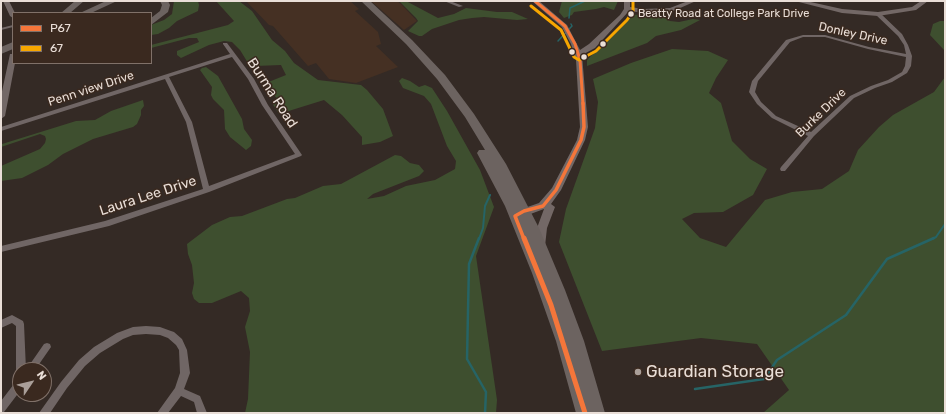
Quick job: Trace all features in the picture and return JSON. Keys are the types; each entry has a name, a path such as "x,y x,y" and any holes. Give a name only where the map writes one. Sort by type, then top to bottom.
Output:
{"highway":[{"path":"66,12 80,1"},
{"path":"78,12 104,1"},
{"path":"86,12 112,1"},
{"path":"106,12 117,1"},
{"path":"152,17 160,10 159,1"},
{"path":"152,21 164,12 166,5 164,1"},
{"path":"357,1 404,43 435,79 480,147 502,188 522,214 585,413"},
{"path":"370,2 420,53 463,106 500,164 522,214 540,246 567,316 596,413"},
{"path":"1,46 12,41"},
{"path":"1,51 12,46"}],"main road":[{"path":"6,1 12,14"},
{"path":"522,214 543,206 556,190 581,140 585,114 579,54 570,33 565,26 535,1"},
{"path":"579,54 592,46 620,19 627,5 654,12 671,10 693,1"},
{"path":"798,1 842,11 878,14 914,9 922,2"},
{"path":"1,116 12,61"},
{"path":"540,246 542,228 550,207 556,198 556,190"},
{"path":"522,214 544,212 550,207"}],"street":[{"path":"446,1 461,6"},
{"path":"878,14 900,35 906,45 909,56"},
{"path":"1,29 12,26"},
{"name":"Donley Drive","path":"812,135 774,117 758,103 752,92 755,81 788,41 803,36 825,36 868,48 909,56"},
{"name":"Burma Road","path":"225,44 254,84 265,105 299,155"},
{"name":"Penn view Drive","path":"1,129 233,56"},
{"name":"Burke Drive","path":"783,170 812,135 852,98 904,73 908,66 909,56"},
{"path":"166,76 188,122 207,190"},
{"name":"Laura Lee Drive","path":"1,249 106,224 207,190 299,155"},
{"path":"1,324 12,319 20,324 21,362"},
{"path":"44,413 82,363 96,350 133,331 146,330 160,331 171,335 179,342 184,350 185,373 179,391 162,413"},
{"path":"36,362 47,347"},
{"path":"179,391 197,399 202,408 202,413"},
{"path":"1,408 12,394"}],"shaded area":[{"path":"246,1 350,1 359,9 355,11 378,32 381,44 376,46 398,67 356,83 329,79 316,63 308,66 273,26 269,25"},
{"path":"371,1 397,1 417,21 404,30"}],"green space":[{"path":"174,1 198,1 198,11 177,21 169,28 158,34 152,35 152,25 164,20 172,14"},
{"path":"216,1 239,1 252,11 272,40 285,51 294,63 318,80 361,85 383,109 393,136 380,142 362,145 362,137 342,115 324,100 279,114 272,103 279,100 270,92 266,83 286,75 281,65 255,66 248,63 240,50 232,42 224,41 209,45 181,58 177,55 177,51 199,42 197,38 189,38 152,48 152,45 228,25 234,21"},
{"path":"399,1 406,1 438,18 454,14 466,8 497,12 512,12 528,19 517,20 484,17 459,20 432,29 422,36 419,36 408,31 418,21"},
{"path":"562,1 618,1 614,10 604,7 574,12 572,15 564,18 559,12"},
{"path":"659,14 670,21 679,22 693,19 700,20 681,30 656,36 647,43 587,66 587,60 632,15"},
{"path":"940,21 945,21 945,72 944,50 930,35 933,24"},
{"path":"672,49 708,51 728,60 716,78 709,93 721,103 732,141 750,159 767,169 753,195 723,212 694,213 682,219 700,238 726,247 765,200 792,192 822,189 849,171 858,150 879,127 893,115 934,92 945,77 945,413 763,413 789,390 757,344 701,338 602,351 559,242 566,209 595,128 598,102 593,79 631,63"},
{"path":"206,67 218,76 242,119 244,129 252,140 251,146 246,150 230,137 225,129 224,110 213,99 211,95 212,87 200,70"},
{"path":"402,78 419,87 425,85 432,88 447,111 480,170 494,207 476,256 497,400 496,413 245,413 248,399 250,352 245,327 250,311 249,298 241,291 212,303 199,303 194,299 192,293 194,283 192,265 188,254 187,244 212,225 230,217 242,216 287,199 295,198 323,186 341,184 395,155 401,156 410,163 419,165 424,171 419,176 373,194 367,199 384,196 406,186 435,180 455,169 456,161 447,146 431,104 424,96 403,88 399,81"},
{"path":"143,100 144,106 141,110 141,115 137,124 133,127 93,139 63,154 48,165 22,178 1,181 1,166 40,149 45,143 46,139 45,136 40,134 1,147 2,144 76,121 95,120 111,111"}],"waterway":[{"path":"569,18 570,8 585,1"},
{"path":"558,41 572,26 571,24"},
{"path":"479,239 483,228 485,206 490,195"},
{"path":"934,238 945,224"},
{"path":"479,238 469,264 467,359 486,392 485,413"},
{"path":"695,389 764,379 777,360 846,315 887,259 934,238"}],"transit line":[{"name":"P67","path":"535,1 565,26 575,44 580,60 584,127 581,140 556,190 543,206 524,211 515,216 551,305 585,413"},
{"name":"67","path":"531,6 561,30 574,57 579,60 596,51 627,20 633,11 633,1"}],"place":[{"name":"Beatty Road at College Park Drive","path":"631,14"},
{"name":"Guardian Storage","path":"638,372"}]}
